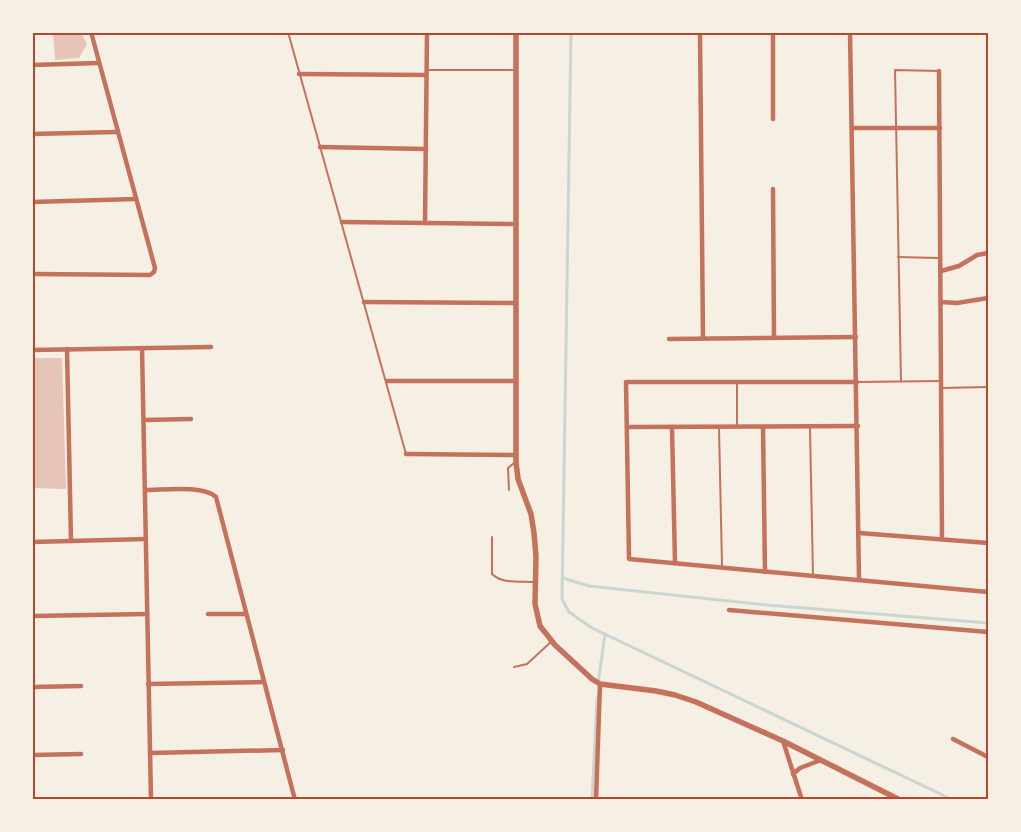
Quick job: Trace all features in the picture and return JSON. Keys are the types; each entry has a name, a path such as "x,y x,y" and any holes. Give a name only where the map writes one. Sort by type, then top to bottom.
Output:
{"street":[{"path":"32,274 150,275 154,272 155,268 91,32"},
{"path":"425,223 427,32"},
{"path":"516,32 516,462 518,479 531,514 534,533 537,616 540,626 552,641 600,684 675,695 696,702 783,741 900,800"},
{"path":"700,32 703,338"},
{"path":"773,32 773,119"},
{"path":"850,32 858,426 859,579"},
{"path":"32,65 99,63"},
{"path":"939,71 942,539"},
{"path":"300,74 426,73"},
{"path":"853,128 940,128"},
{"path":"32,134 117,132"},
{"path":"320,147 426,149"},
{"path":"773,189 774,338"},
{"path":"32,202 136,199"},
{"path":"342,222 516,224"},
{"path":"941,271 959,266 977,255 988,253"},
{"path":"941,302 988,298"},
{"path":"364,302 516,304"},
{"path":"669,339 856,337"},
{"path":"32,350 210,347"},
{"path":"142,348 151,800"},
{"path":"67,349 72,541"},
{"path":"387,381 516,380"},
{"path":"857,382 626,382 629,559 988,592"},
{"path":"144,420 191,419"},
{"path":"763,426 765,572"},
{"path":"627,427 858,426"},
{"path":"672,427 675,563"},
{"path":"406,454 516,455"},
{"path":"146,490 201,490 212,493 216,497 295,800"},
{"path":"859,533 988,543"},
{"path":"32,542 146,539"},
{"path":"729,610 988,632"},
{"path":"32,616 146,614"},
{"path":"208,614 246,614"},
{"path":"148,684 264,682"},
{"path":"596,800 600,684"},
{"path":"32,687 81,686"},
{"path":"953,740 988,757"},
{"path":"783,741 802,800"},
{"path":"150,753 283,750"},
{"path":"32,755 81,754"},
{"path":"793,774 800,768 821,760"}],"lane":[{"path":"288,32 406,454"},
{"path":"426,73 516,70"},
{"path":"901,381 895,70 939,71"},
{"path":"898,257 940,258"},
{"path":"857,382 941,381"},
{"path":"737,382 737,427"},
{"path":"941,388 988,387"},
{"path":"810,426 813,576"},
{"path":"719,427 722,568"},
{"path":"508,490 508,468 516,462"},
{"path":"492,537 492,574 502,580 536,582"},
{"path":"514,667 527,664 552,641"}],"building":[{"path":"53,32 81,32 87,44 79,58 55,60"},
{"path":"32,358 62,358 66,489 32,488"}],"waterway":[{"path":"571,32 562,599 569,612 592,628 953,800"},
{"path":"563,578 589,586 767,605 988,623"},
{"path":"598,684 605,634"},
{"path":"592,800 597,698"}]}
